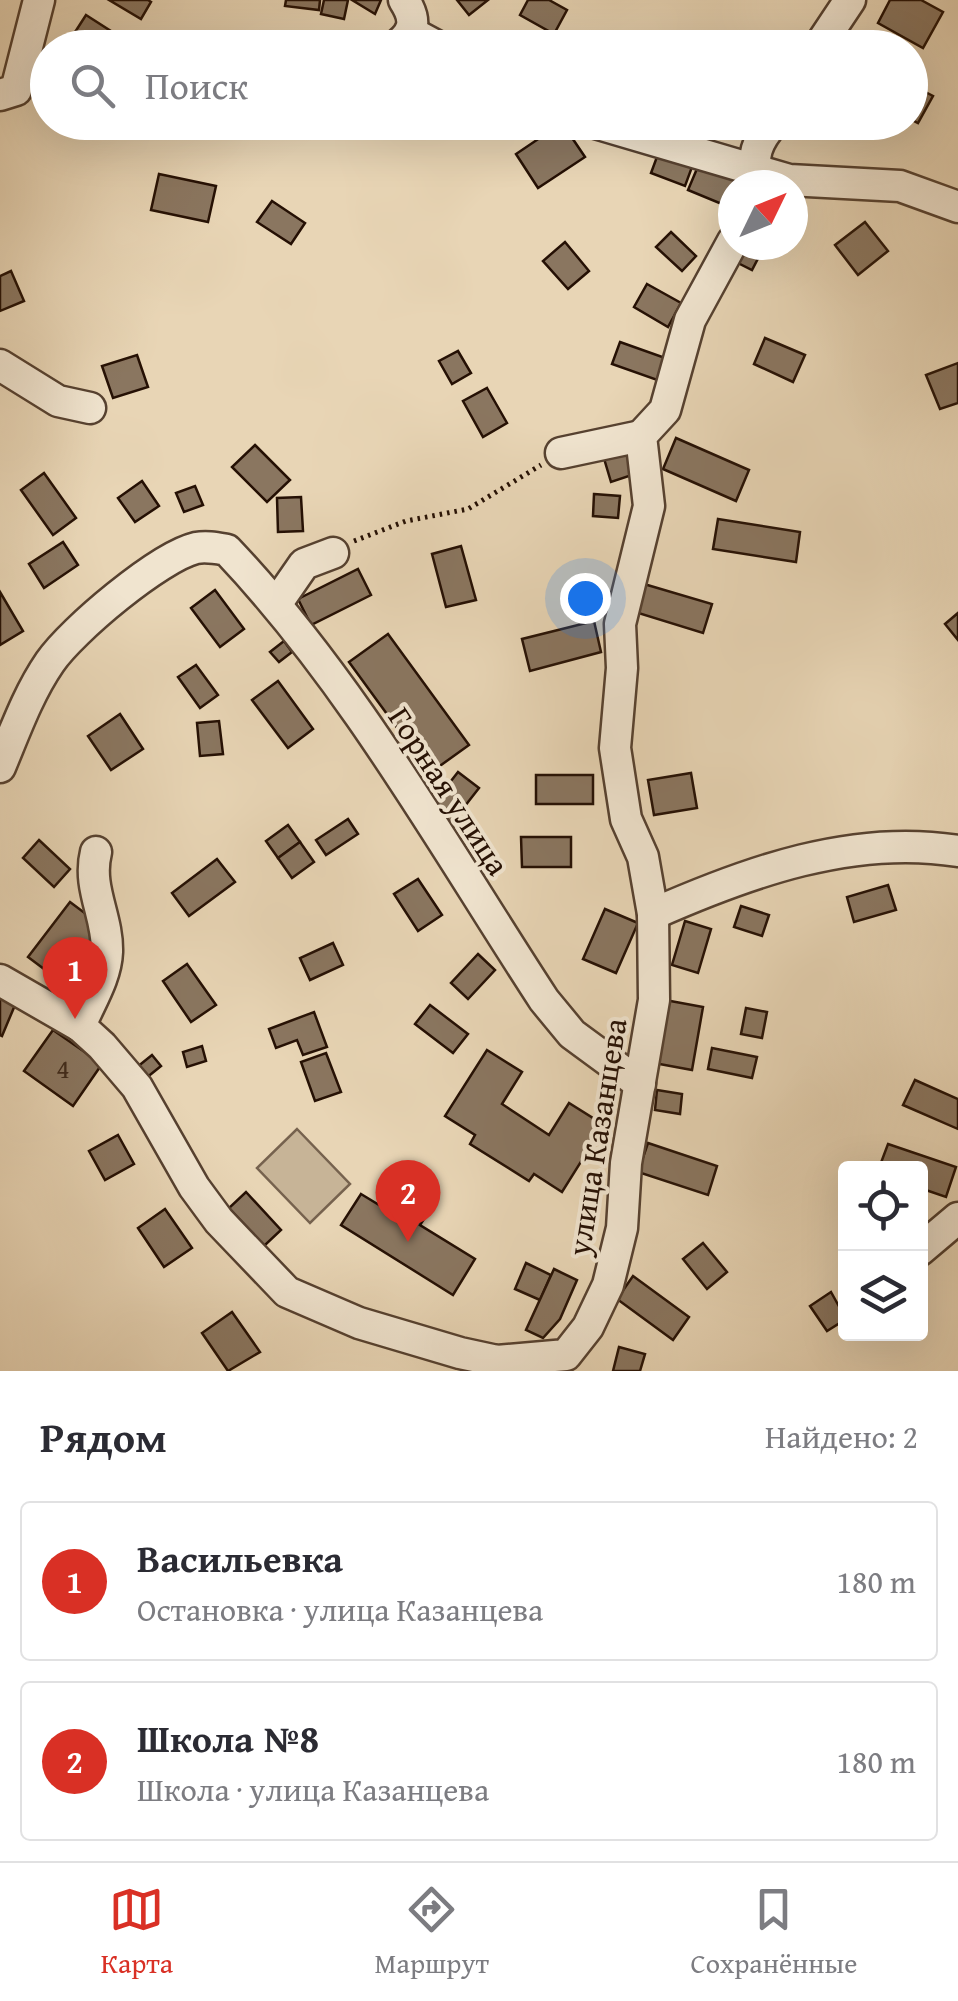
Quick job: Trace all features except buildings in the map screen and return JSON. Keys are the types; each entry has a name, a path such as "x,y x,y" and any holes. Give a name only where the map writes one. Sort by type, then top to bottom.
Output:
{"street":[{"path":"31,30 39,0"},
{"path":"404,0 412,12 406,30"},
{"path":"830,30 850,0"},
{"path":"0,96 16,90 30,35"},
{"path":"647,140 738,170"},
{"path":"756,170 758,140"},
{"path":"808,181 900,186 958,207"},
{"path":"561,453 641,436 665,410 690,320 723,260"},
{"path":"0,365 58,401 90,408"},
{"name":"улица Казанцева","path":"0,980 80,1026 137,1087 194,1187 219,1221 287,1292 359,1323 460,1353 496,1360 567,1363 608,1285 622,1228 626,1163 654,1000 653,914 644,857 626,819 615,748 622,668 620,624 649,506 641,436"},
{"name":"Горная улица","path":"0,767 31,692 54,656 152,573 198,548 226,550 277,603 406,785 544,1000 572,1034 640,1084"},
{"path":"277,603 304,564 333,553"},
{"path":"653,914 696,895 833,852 908,844 958,851"},
{"path":"80,1026 99,985 107,953 91,873 96,852"},
{"path":"928,1243 958,1218"}],"path":[{"path":"333,553 406,521 468,509 561,453"}],"shaded area":[{"path":"297,1129 350,1184 310,1223 257,1168"}],"place":[{"name":"Васильевка","path":"75,1019"},
{"name":"Школа №8","path":"408,1242"}]}
